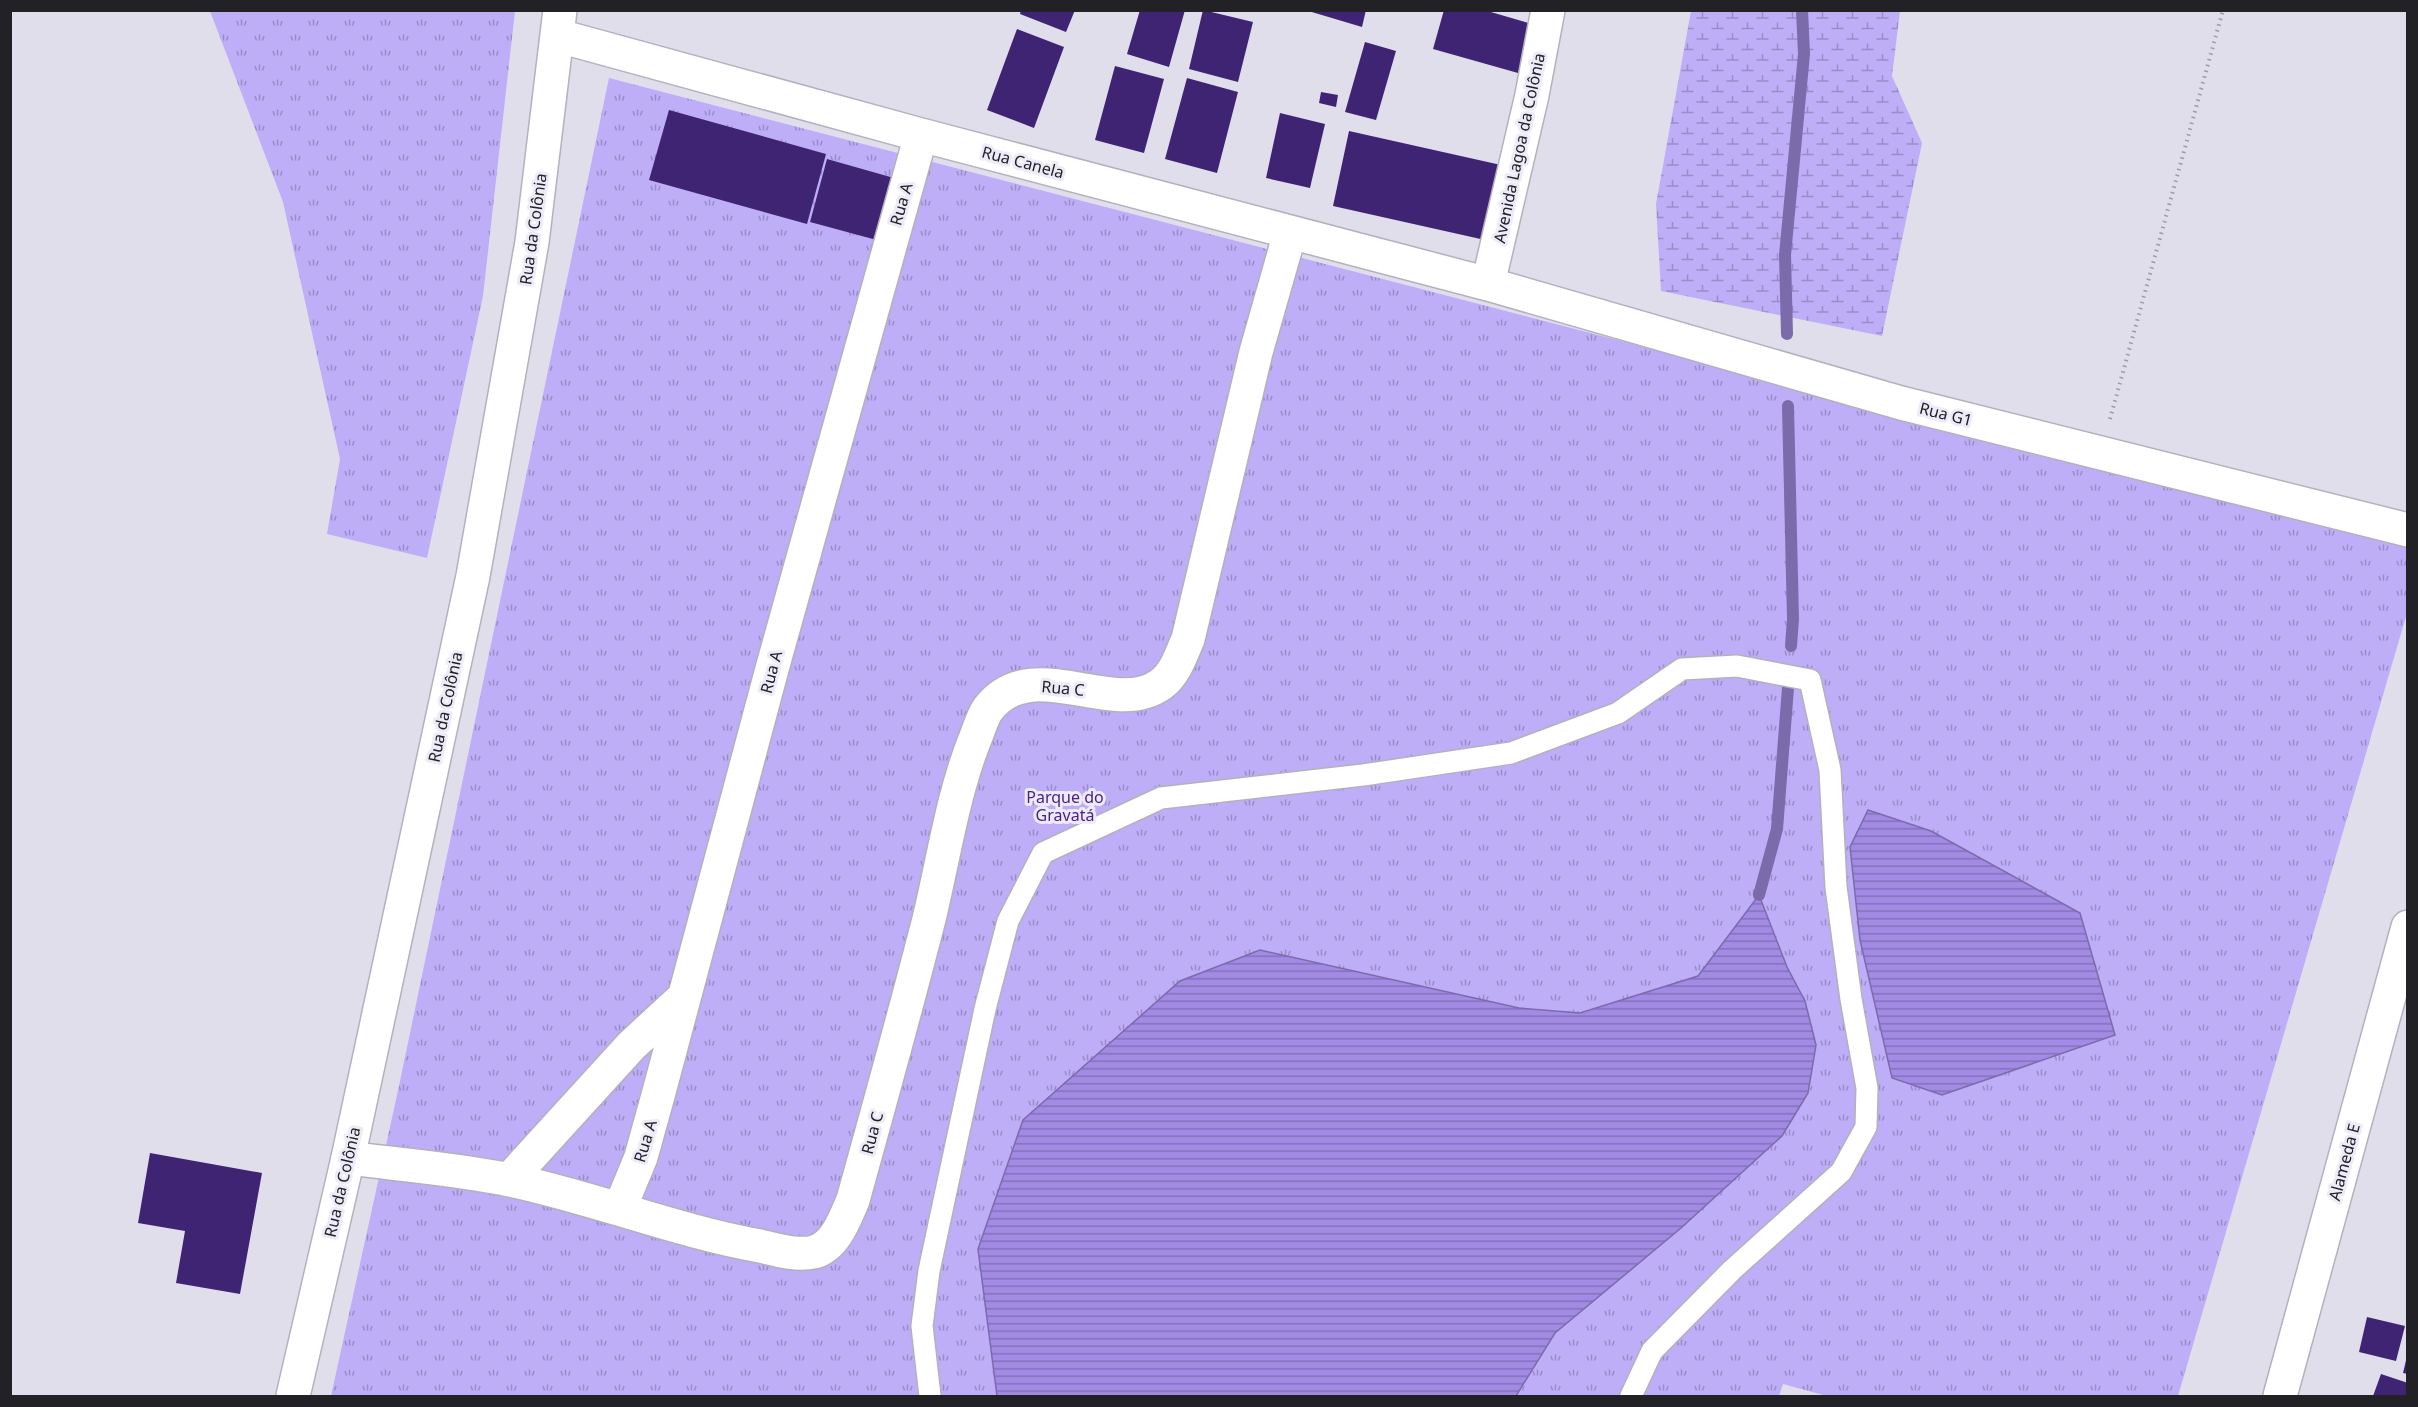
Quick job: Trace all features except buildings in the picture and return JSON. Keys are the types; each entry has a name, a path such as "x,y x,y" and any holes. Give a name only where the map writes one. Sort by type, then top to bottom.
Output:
{"street":[{"name":"Avenida Lagoa da Colônia","path":"1488,284 1532,94 1548,10"},
{"name":"Rua Canela","path":"560,23 921,135 1488,284"},
{"name":"Rua da Colônia","path":"293,1396 348,1158 473,576 532,242 560,23"},
{"name":"Rua A","path":"620,1208 641,1157 772,669 921,135"},
{"name":"Rua C","path":"620,1208 739,1242 800,1254 815,1252 826,1246 839,1230 854,1200 929,919 968,756 987,710 999,698 1023,687 1067,686 1118,695 1149,691 1162,684 1176,666 1188,639 1256,352 1290,232"},
{"name":"Rua G1","path":"1488,284 1902,403 2408,530"},
{"name":"Alameda E","path":"2280,1396 2408,927"},
{"path":"509,1180 631,1046 684,997"},
{"path":"348,1158 509,1180 620,1208"}],"lane":[{"path":"930,1396 922,1326 929,1271 985,1009 1008,921 1043,853 1161,798 1330,779 1511,753 1618,713 1682,669 1737,666 1810,680 1830,770 1836,887 1851,999 1867,1088 1866,1127 1841,1172 1731,1270 1652,1352 1631,1396"}],"path":[{"path":"2101,454 2223,10"}],"green space":[{"path":"210,11 515,11 483,296 427,558 327,534 340,459 283,202"},
{"path":"1691,11 1900,11 1892,76 1922,143 1882,336 1661,291 1656,204"},
{"name":"Parque do Gravatá","path":"609,78 2407,545 2407,613 2178,1396 1827,1396 1783,1384 1779,1396 331,1396 399,1086"}],"shaded area":[{"path":"1868,810 1931,831 2080,913 2115,1035 1942,1095 1892,1078 1860,940 1850,847"},
{"path":"1759,895 1787,967 1805,1001 1816,1045 1808,1093 1782,1136 1681,1228 1555,1333 1516,1396 997,1396 978,1249 1023,1120 1180,981 1260,950 1519,1008 1580,1013 1698,976"}],"waterway":[{"path":"1787,334 1785,255 1804,54 1802,10"},
{"path":"1788,406 1793,619 1791,646"},
{"path":"1759,895 1777,829 1788,688"}]}
